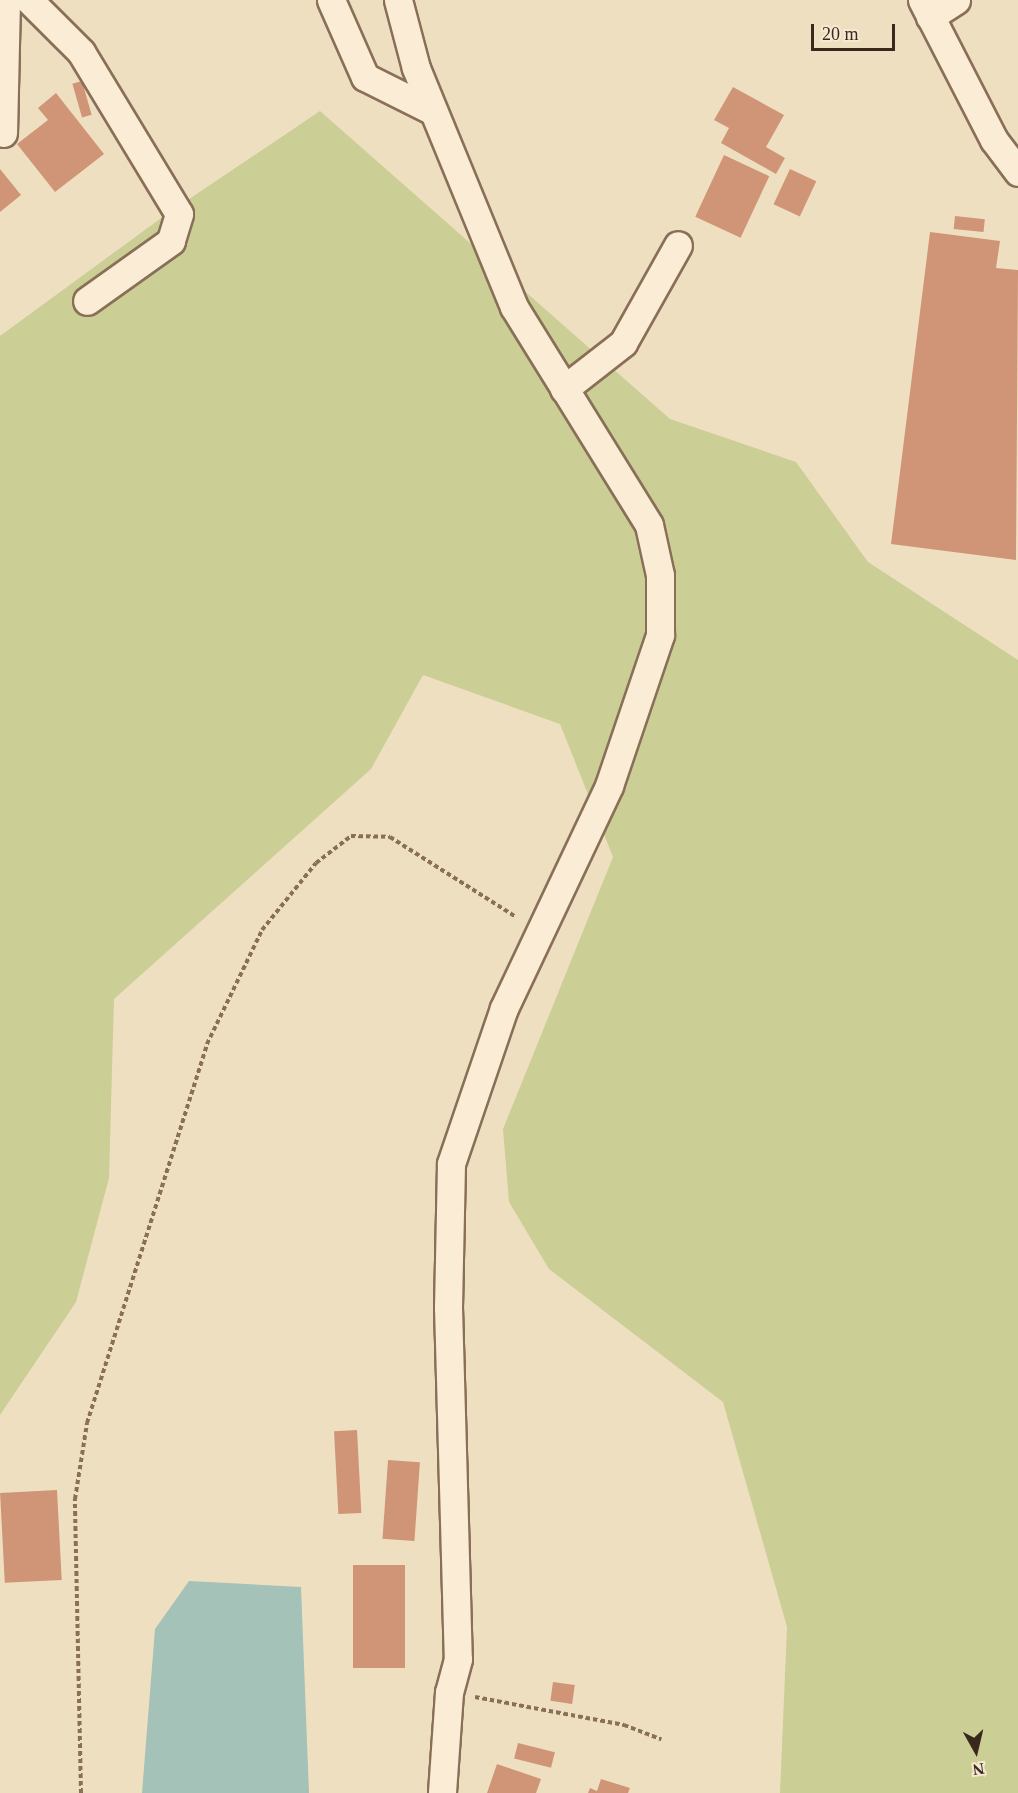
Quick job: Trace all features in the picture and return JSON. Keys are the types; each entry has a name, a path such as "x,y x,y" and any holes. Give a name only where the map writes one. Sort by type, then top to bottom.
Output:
{"street":[{"path":"3,133 6,0"},
{"path":"29,0 81,52 179,214 171,241 87,301"},
{"path":"331,0 365,77 433,111"},
{"path":"398,0 433,111 514,307 649,525 660,575 660,636 609,786 537,931 478,1073 451,1164 448,1307 458,1659 449,1692 442,1793"},
{"path":"956,0 926,8 994,140 1018,172"},
{"path":"564,389 623,343 678,245"}],"path":[{"path":"81,1793 75,1499 87,1423 207,1044 262,930 316,863 351,836 390,837 442,866 537,931"},
{"path":"449,1692 624,1725 661,1739"}],"green space":[{"path":"320,111 670,419 796,462 868,562 1018,660 1018,1793 780,1793 787,1627 723,1402 549,1269 509,1202 503,1129 613,857 560,724 423,675 371,769 114,999 109,1178 76,1302 0,1415 0,336 164,216"}],"water":[{"path":"189,1581 301,1587 309,1793 142,1793 155,1629"}],"building":[{"path":"82,81 92,115 82,117 72,84"},
{"path":"733,87 784,115 766,147 785,158 776,174 721,143 729,128 714,120"},
{"path":"56,93 104,154 55,192 17,144 48,120 38,108"},
{"path":"724,155 769,176 741,238 695,217"},
{"path":"0,169 21,195 0,212"},
{"path":"790,169 816,181 800,217 774,204"},
{"path":"955,216 985,219 983,232 954,229"},
{"path":"930,232 1000,241 996,268 1018,270 1016,560 891,544"},
{"path":"357,1430 361,1513 338,1514 334,1431"},
{"path":"388,1460 420,1462 414,1541 382,1539"},
{"path":"57,1490 62,1580 5,1583 0,1493"},
{"path":"353,1565 405,1565 405,1668 353,1668"},
{"path":"553,1682 575,1685 572,1704 550,1701"},
{"path":"518,1743 555,1752 551,1768 514,1759"},
{"path":"497,1764 541,1779 536,1793 487,1793"},
{"path":"601,1779 630,1788 628,1793 588,1793 590,1788 597,1791"}]}
